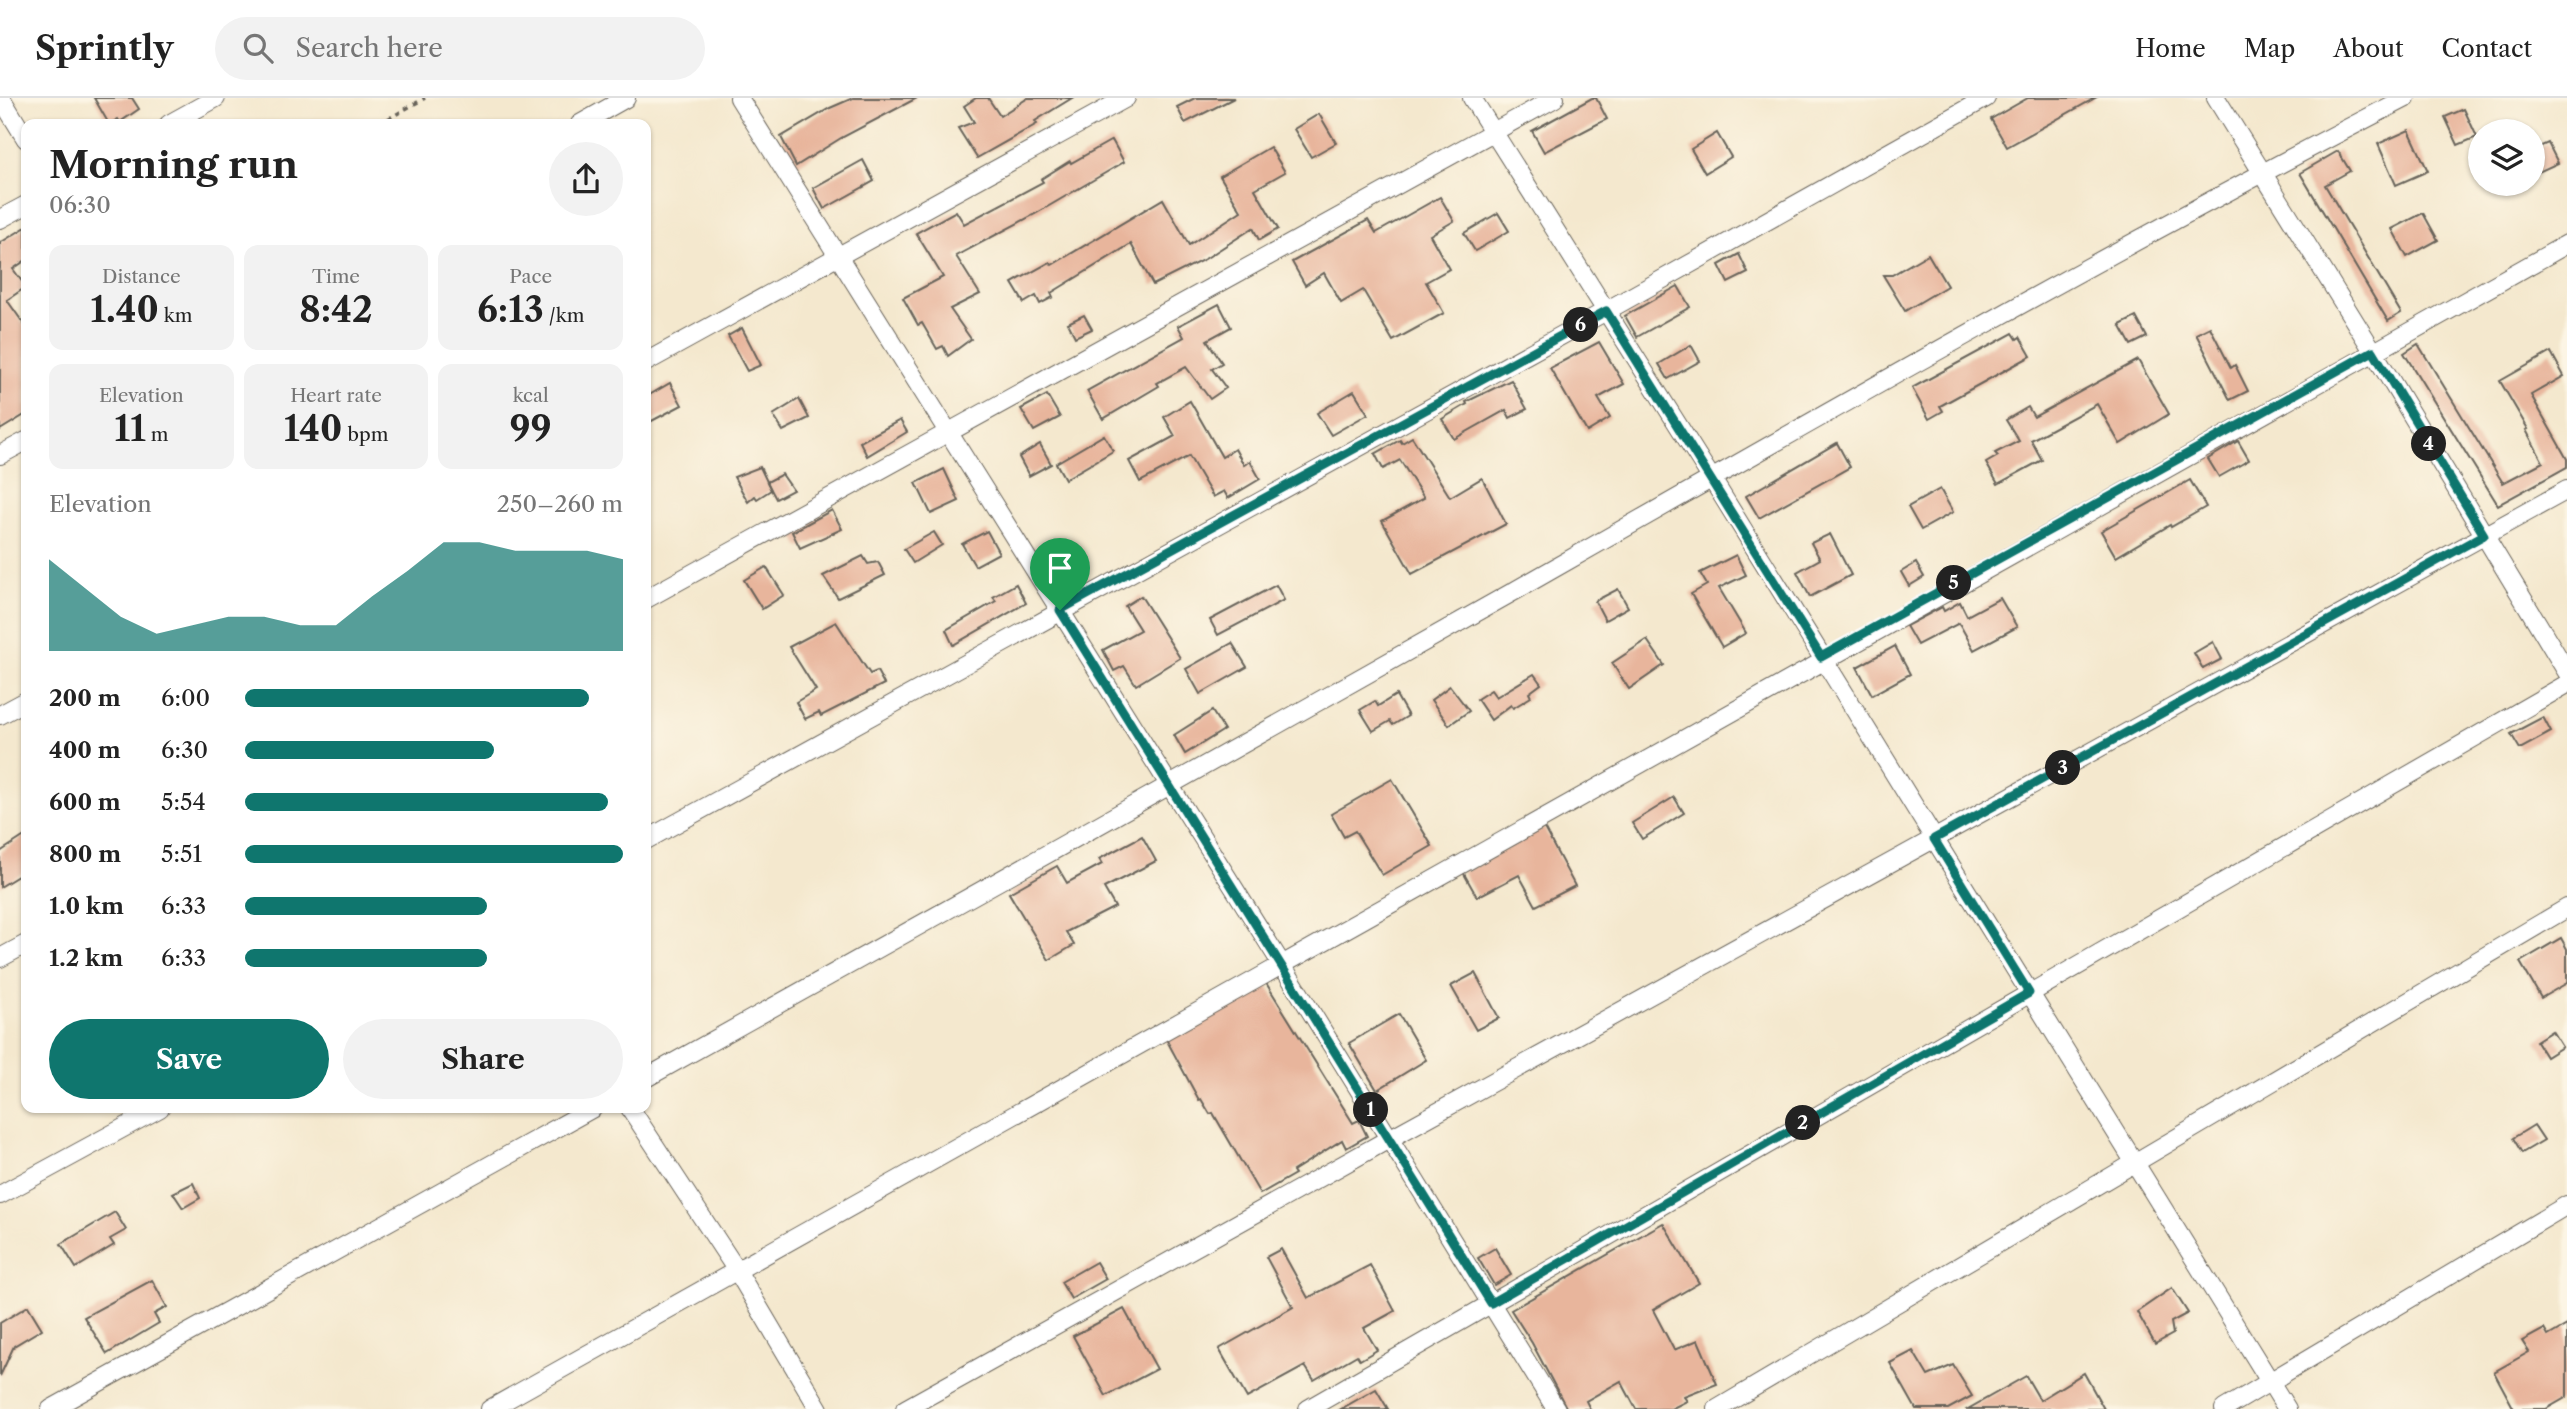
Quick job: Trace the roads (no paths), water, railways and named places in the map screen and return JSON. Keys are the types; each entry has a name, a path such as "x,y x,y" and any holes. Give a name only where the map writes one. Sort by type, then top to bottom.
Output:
{"street":[{"path":"1,98 21,131"},
{"path":"178,119 216,98"},
{"path":"589,119 626,98"},
{"path":"739,98 1279,960 1556,1409"},
{"path":"651,359 1126,98"},
{"path":"1472,98 1712,479 2287,1409"},
{"path":"651,596 1555,98"},
{"path":"651,838 1986,98"},
{"path":"2216,98 2567,672"},
{"path":"651,1075 2262,172 2406,98"},
{"path":"0,219 21,208"},
{"path":"490,1409 1279,960 2567,244"},
{"path":"0,456 21,444"},
{"path":"905,1409 2567,490"},
{"path":"1308,1409 2567,684"},
{"path":"0,715 21,704"},
{"path":"1717,1409 2567,908"},
{"path":"0,958 21,947"},
{"path":"0,1195 151,1113"},
{"path":"51,1409 584,1113"},
{"path":"633,1113 736,1269 819,1409"},
{"path":"2224,1409 2567,1205"}]}
